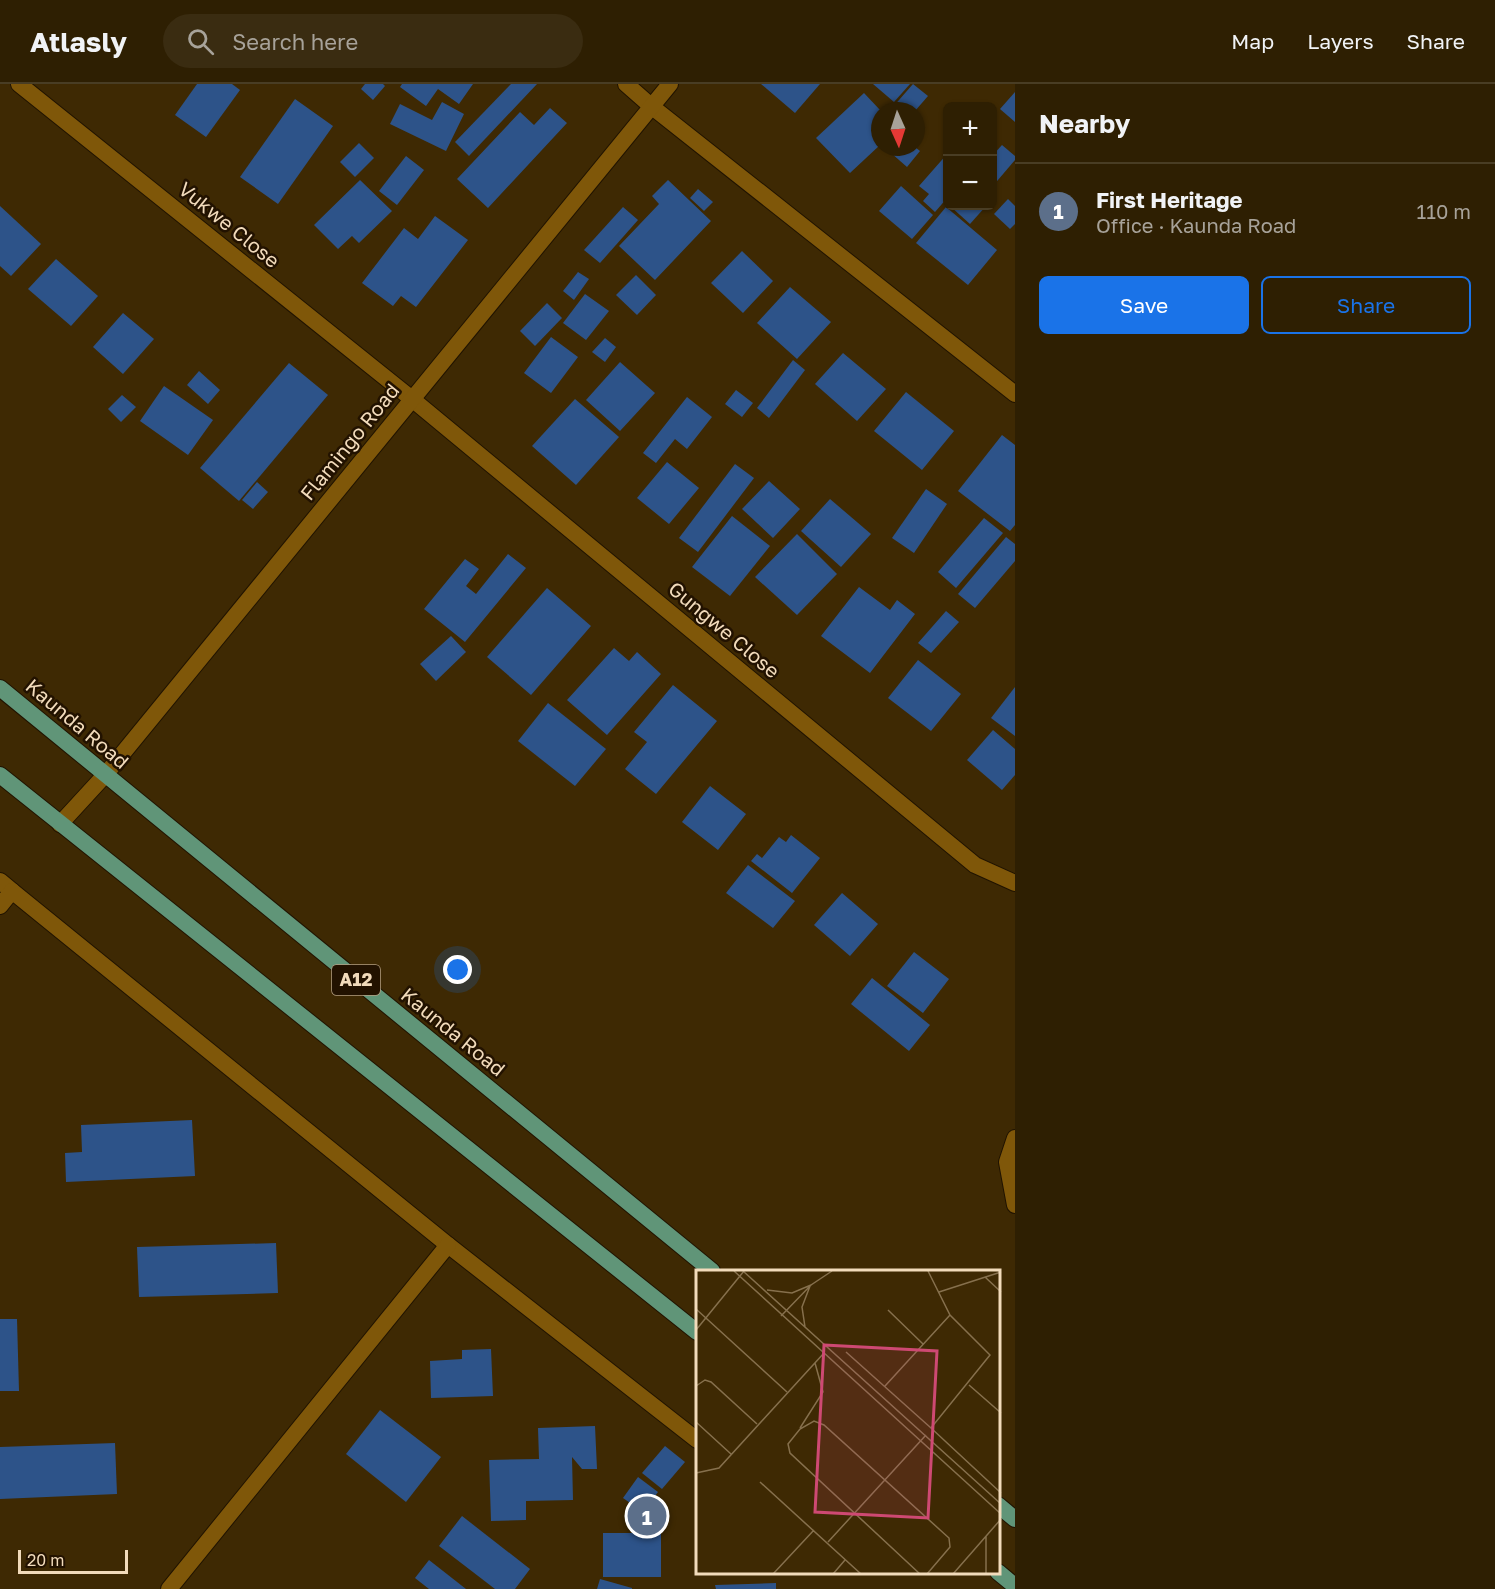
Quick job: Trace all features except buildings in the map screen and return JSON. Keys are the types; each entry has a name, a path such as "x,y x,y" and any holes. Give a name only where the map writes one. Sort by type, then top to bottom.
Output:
{"main road":[{"name":"Kaunda Road","path":"0,688 711,1270"},
{"path":"0,775 696,1331"},
{"path":"1000,1506 1015,1518"},
{"path":"1000,1573 1015,1586"}],"street":[{"name":"Vukwe Close","path":"19,84 412,399"},
{"path":"626,84 1015,394"},
{"name":"Flamingo Road","path":"60,824 105,775 670,84"},
{"name":"Gungwe Close","path":"412,399 975,865 1015,883"},
{"path":"0,906 6,886 448,1245 696,1439"},
{"path":"1015,1138 1007,1162 1015,1205"},
{"path":"169,1589 448,1245"}],"place":[{"name":"First Heritage","path":"647,1516"}]}
